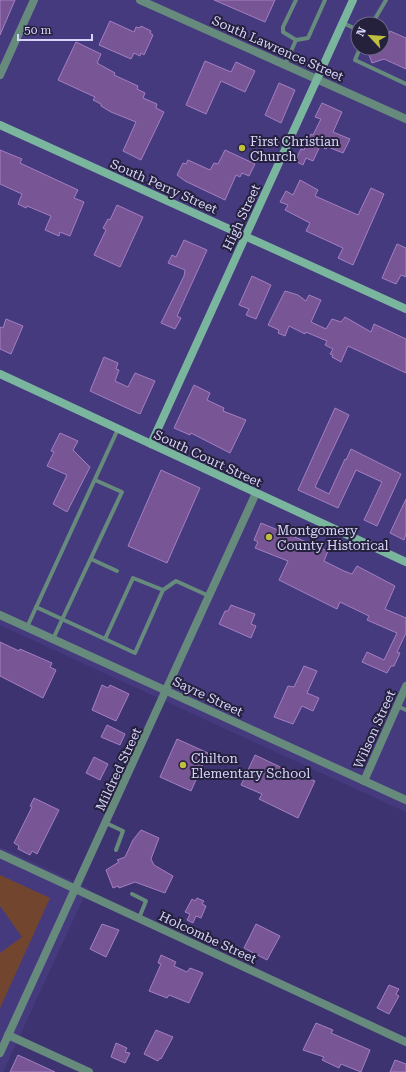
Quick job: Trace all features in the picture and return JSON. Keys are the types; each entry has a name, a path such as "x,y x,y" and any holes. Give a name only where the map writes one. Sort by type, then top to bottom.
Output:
{"main road":[{"name":"High Street","path":"151,444 353,0"},
{"name":"South Perry Street","path":"0,125 406,309"},
{"name":"South Court Street","path":"0,374 406,562"}],"street":[{"path":"0,75 34,0"},
{"name":"South Lawrence Street","path":"140,0 406,119"},
{"name":"Mildred Street","path":"0,1053 256,493"},
{"name":"Sayre Street","path":"0,615 406,800"},
{"name":"Wilson Street","path":"364,781 406,686"},
{"name":"Holcombe Street","path":"0,854 406,1042"},
{"path":"8,1035 89,1072"}],"lane":[{"path":"290,0 294,6"},
{"path":"296,0 283,27 283,32 296,40 308,38 325,0"},
{"path":"377,16 386,0"},
{"path":"342,23 350,26"},
{"path":"285,65 296,40"},
{"path":"357,56 355,60 406,84"},
{"path":"27,627 118,429"},
{"path":"53,639 122,492 95,480"},
{"path":"91,559 117,571"},
{"path":"105,640 133,578 163,590"},
{"path":"36,607 135,653 163,590 176,581 210,596"},
{"path":"397,706 406,710"},
{"path":"106,824 124,831 116,850"},
{"path":"132,894 146,902 138,918"}],"shaded area":[{"path":"0,0 406,0 406,812 0,625"},
{"path":"0,847 88,888 3,1072 0,1072"},
{"path":"0,875 50,898 0,1008 0,953 22,937 0,906"}],"building":[{"path":"0,0 15,0 0,35"},
{"path":"214,0 275,0 265,22"},
{"path":"110,21 134,32 136,27 140,28 141,26 151,31 150,33 153,35 144,55 141,53 140,56 134,53 131,59 99,45"},
{"path":"390,31 406,38 406,69 384,59 372,63 369,56 390,56"},
{"path":"76,42 101,54 97,63 115,73 114,75 138,86 137,89 145,93 143,98 157,104 156,108 164,112 141,160 123,151 136,122 111,112 93,100 95,97 58,80"},
{"path":"205,61 231,72 236,62 255,71 245,92 221,81 206,114 186,105"},
{"path":"279,83 295,90 281,123 265,115"},
{"path":"322,103 342,112 333,132 350,139 343,153 328,147 326,149 320,146 313,161 306,158 303,165 295,161 301,149 304,150 311,134 313,135 321,119 315,117"},
{"path":"0,150 22,159 20,163 78,190 74,198 84,202 70,236 60,232 59,236 45,230 51,216 18,204 22,194 0,184"},
{"path":"225,150 255,164 249,176 242,173 240,177 236,175 225,200 185,181 177,175 183,163 186,164 188,160 210,170 214,163 218,164"},
{"path":"300,180 318,190 315,196 358,215 371,188 384,194 353,265 338,258 343,248 306,231 310,223 285,210 288,205 280,202 286,191 293,195"},
{"path":"117,205 143,217 120,267 94,255 106,230 103,228 108,219 110,220"},
{"path":"184,240 207,250 177,316 181,318 175,329 161,323 184,276 185,270 168,263 172,255 176,257"},
{"path":"397,244 406,248 406,277 401,275 396,284 382,278"},
{"path":"252,276 271,285 256,319 246,315 249,309 239,305"},
{"path":"285,291 298,295 306,301 309,295 321,300 311,322 326,329 332,319 341,322 345,317 371,332 374,324 406,339 406,373 348,346 341,362 332,357 333,355 330,354 333,349 325,345 327,341 306,332 305,334 289,326 285,336 278,333 279,330 268,325"},
{"path":"6,319 23,326 11,354 0,349 0,327 3,328"},
{"path":"104,357 118,363 116,369 119,370 115,381 128,387 135,373 155,381 140,414 90,391"},
{"path":"194,385 210,393 207,400 224,408 223,411 246,420 230,453 191,433 190,435 174,428"},
{"path":"335,408 349,415 315,487 329,494 351,449 401,474 377,526 364,520 382,482 356,470 338,508 298,490"},
{"path":"60,433 78,441 73,450 90,467 67,512 53,504 67,475 47,466 54,452 51,451"},
{"path":"161,470 200,488 167,563 128,546"},
{"path":"406,499 406,534 404,540 390,533"},
{"path":"261,523 328,551 324,561 344,571 352,574 357,566 395,586 385,609 406,618 406,633 397,652 400,653 394,666 391,666 387,673 362,662 367,652 384,660 397,633 367,620 369,616 340,602 337,609 279,580 288,561 255,548 258,542 254,540"},
{"path":"231,605 255,614 251,624 256,626 251,638 219,624 225,611 228,611"},
{"path":"0,642 19,651 20,649 52,663 50,667 56,670 43,698 0,676"},
{"path":"304,666 317,671 307,693 319,698 313,711 302,706 293,724 274,717 288,686 294,687"},
{"path":"102,685 108,688 110,685 129,694 116,721 92,710"},
{"path":"107,725 125,734 120,745 101,737"},
{"path":"177,739 208,753 191,791 160,777"},
{"path":"255,755 295,774 315,781 298,818 259,799 262,794 241,785"},
{"path":"94,757 108,764 100,780 86,773"},
{"path":"34,798 59,810 37,854 32,851 30,855 18,849 19,846 14,843 32,807 30,806"},
{"path":"141,830 159,838 151,859 154,865 173,876 165,893 135,882 119,888 118,886 113,888 106,870 119,862 117,860 125,857 133,840"},
{"path":"197,898 204,901 202,904 206,906 201,918 196,916 193,923 187,920 190,914 185,912 192,899 195,901"},
{"path":"102,924 119,930 106,957 90,949"},
{"path":"256,924 280,936 267,960 244,948"},
{"path":"161,955 176,962 174,966 187,972 190,968 203,973 189,1003 169,995 167,998 149,991 161,964 158,963"},
{"path":"389,985 399,989 396,994 399,996 389,1014 377,1008"},
{"path":"316,1023 333,1030 331,1033 370,1050 361,1072 341,1064 339,1068 322,1060 324,1057 303,1050"},
{"path":"156,1030 173,1037 161,1059 160,1058 158,1061 144,1054"},
{"path":"116,1043 127,1048 125,1052 130,1053 125,1063 111,1057"},
{"path":"18,1055 55,1072 10,1072"},
{"path":"395,1060 406,1064 406,1072 390,1072"}],"place":[{"name":"First Christian Church","path":"242,148"},
{"name":"Montgomery County Historical","path":"269,537"},
{"name":"Chilton Elementary School","path":"183,765"}]}
